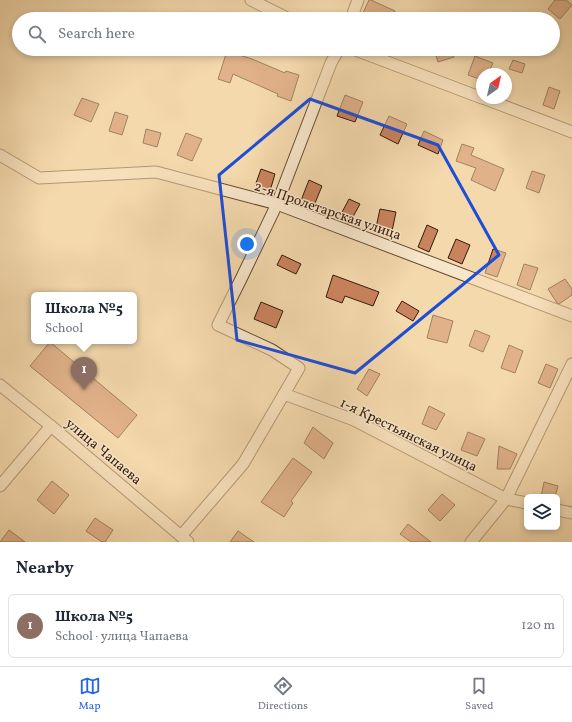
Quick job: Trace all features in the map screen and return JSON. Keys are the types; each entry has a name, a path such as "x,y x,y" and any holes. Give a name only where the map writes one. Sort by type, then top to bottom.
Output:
{"street":[{"path":"250,0 275,12"},
{"path":"354,12 358,0"},
{"path":"184,539 243,464 299,368 272,350 218,325 277,204 335,56"},
{"path":"371,56 476,96"},
{"path":"498,104 572,132"},
{"name":"2-я Пролетарская улица","path":"0,155 39,178 156,172 277,204 572,316"},
{"path":"471,542 506,499 572,364"},
{"name":"улица Чапаева","path":"0,385 51,426 184,539"},
{"name":"1-я Крестьянская улица","path":"284,394 354,420 506,499 524,503"},
{"path":"0,486 51,426"},
{"path":"560,511 572,513"}],"highlighted area":[{"path":"310,99 438,145 499,255 355,373 237,340 219,175"}],"building":[{"path":"369,0 395,11 394,12 363,12"},
{"path":"555,0 566,0 572,5 560,19 560,12 552,12 548,9"},
{"path":"225,56 243,56 285,73 286,71 299,75 291,101 277,96 278,94 233,74 230,83 218,79"},
{"path":"436,56 454,57 438,62"},
{"path":"475,56 493,63 491,68 476,68 476,78 468,75"},
{"path":"513,60 525,64 522,73 509,68"},
{"path":"549,87 560,91 554,109 543,105"},
{"path":"345,95 363,102 355,122 337,116"},
{"path":"82,98 99,104 91,122 74,115"},
{"path":"115,112 128,116 122,135 109,131"},
{"path":"389,116 407,124 398,144 380,135"},
{"path":"146,129 161,133 157,147 143,143"},
{"path":"424,131 443,140 438,154 418,145"},
{"path":"186,133 202,139 192,161 177,155"},
{"path":"462,144 474,148 471,155 504,169 495,191 471,180 476,168 456,161"},
{"path":"261,169 275,174 270,191 255,186"},
{"path":"532,171 545,175 539,193 526,188"},
{"path":"309,180 322,186 313,208 300,203"},
{"path":"349,199 360,204 349,224 339,218"},
{"path":"380,209 396,212 391,236 375,232"},
{"path":"427,225 438,230 429,252 418,247"},
{"path":"456,239 470,245 462,264 448,258"},
{"path":"493,249 506,253 497,277 485,273"},
{"path":"282,255 301,264 296,274 277,265"},
{"path":"524,264 538,268 530,290 517,285"},
{"path":"333,275 379,292 373,306 345,296 342,303 326,297"},
{"path":"565,279 572,289 572,295 559,304 548,289"},
{"path":"402,301 419,311 413,321 396,311"},
{"path":"261,302 283,311 276,328 254,319"},
{"path":"433,315 453,321 447,343 427,338"},
{"path":"475,330 490,336 483,352 469,346"},
{"path":"48,344 52,344 137,415 118,438 30,366"},
{"path":"509,345 523,351 515,373 501,368"},
{"path":"546,364 558,369 550,388 538,383"},
{"path":"369,369 380,374 367,396 357,389"},
{"path":"429,406 445,414 436,430 422,424"},
{"path":"313,427 333,443 324,459 304,443"},
{"path":"468,432 485,439 477,456 461,450"},
{"path":"499,446 517,454 510,469 497,469"},
{"path":"293,458 312,472 291,501 293,503 284,517 261,502"},
{"path":"52,481 69,495 54,514 37,500"},
{"path":"544,482 558,486 556,494 542,494"},
{"path":"442,494 455,505 440,521 428,510"},
{"path":"95,518 113,530 105,542 102,542 86,531"},
{"path":"408,524 431,542 411,542 400,534"},
{"path":"9,530 25,542 0,542"},
{"path":"238,531 254,542 230,542"}],"place":[{"name":"Школа №5","path":"84,390"}]}
